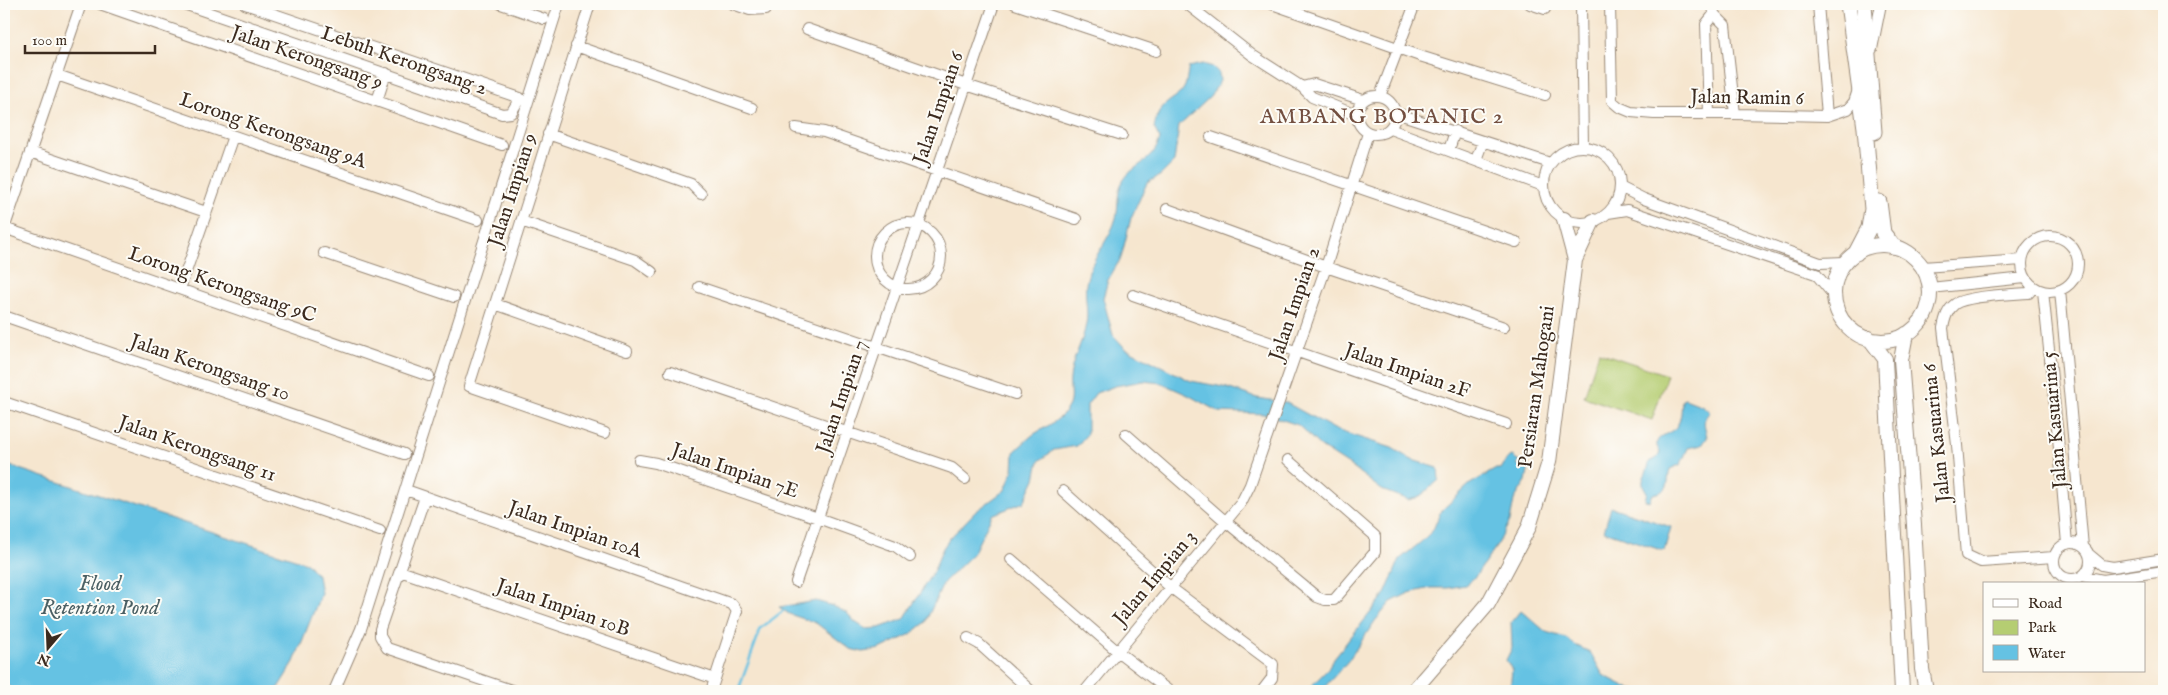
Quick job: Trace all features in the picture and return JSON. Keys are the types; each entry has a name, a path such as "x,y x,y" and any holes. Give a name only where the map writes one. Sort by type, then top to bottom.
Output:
{"highway":[{"path":"1848,4 1872,209 1868,228 1850,258"},
{"path":"1864,4 1880,218 1883,233 1893,246"}],"main road":[{"path":"1564,219 1575,260"},
{"path":"1575,260 1593,222"},
{"path":"1880,245 1893,246 1910,254 1923,268 1930,288 1930,302 1925,315 1917,326 1906,334 1894,339 1882,340 1858,334 1846,323 1837,308 1835,297 1837,279 1850,258 1867,247 1880,245"},
{"name":"Persiaran Mahogani","path":"1413,691 1488,604 1529,527 1549,462 1575,260"},
{"path":"1906,334 1901,360 1914,525 1922,669 1926,691"},
{"path":"1869,338 1884,359 1902,691"}],"street":[{"path":"4,229 82,4"},
{"name":"Jalan Kerongsang 9","path":"100,4 502,145"},
{"name":"Lebuh Kerongsang 2","path":"184,4 502,114 511,114 520,98 245,4"},
{"path":"501,4 544,19"},
{"path":"334,691 361,629 559,4"},
{"name":"Jalan Impian 9","path":"590,4 469,386 605,433"},
{"path":"733,4 750,10 766,10"},
{"name":"Jalan Impian 6","path":"898,287 994,4"},
{"path":"1015,4 1156,51"},
{"path":"1187,4 1252,54 1302,87 1312,97 1356,115"},
{"path":"1272,4 1398,48 1545,95"},
{"path":"1380,96 1415,4"},
{"path":"1530,4 1545,9"},
{"path":"1582,4 1583,147"},
{"name":"Jalan Ramin 6","path":"1610,4 1612,101 1619,107 1631,112 1654,114 1827,116 1848,109 1854,102 1859,87"},
{"path":"1818,4 1827,116"},
{"path":"1869,61 1881,4"},
{"path":"1709,114 1706,24 1713,9 1725,25 1734,114"},
{"path":"807,30 966,85 1122,135"},
{"path":"576,46 752,108"},
{"path":"377,101 386,73"},
{"name":"Lorong Kerongsang 9A","path":"57,75 478,220"},
{"path":"1302,87 1314,84 1364,100"},
{"path":"1380,96 1392,104 1396,113 1395,122 1390,129 1377,135 1368,133 1359,126 1356,115 1357,109 1364,100 1380,96"},
{"path":"1396,113 1550,163"},
{"path":"796,128 824,132 1076,219"},
{"path":"1390,129 1543,186"},
{"path":"1449,150 1455,131"},
{"name":"Jalan Impian 2","path":"1250,485 1326,267 1368,133"},
{"path":"548,134 691,184 701,194"},
{"path":"180,289 233,136"},
{"path":"1211,137 1516,242"},
{"path":"1476,160 1483,141"},
{"path":"1608,213 1618,196 1620,187 1619,175 1614,164 1605,155 1594,149 1583,147 1564,151 1550,163 1545,174 1543,186 1547,202 1564,219 1584,223 1593,222 1608,213 1627,210 1816,274 1835,297"},
{"path":"30,152 206,212"},
{"path":"1620,187 1644,199 1820,263 1850,258"},
{"path":"1167,209 1326,267 1504,328"},
{"path":"521,221 635,260 652,272"},
{"path":"898,224 919,224 929,230 939,243 942,260 938,271 931,280 922,286 911,289 898,287 882,276 877,267 876,246 885,233 898,224"},
{"name":"Lorong Kerongsang 9C","path":"4,229 429,376"},
{"path":"2042,237 2056,237 2068,243 2075,253 2077,272 2070,283 2060,290 2043,291 2033,287 2025,278 2022,260 2026,249 2035,240 2042,237"},
{"path":"324,253 454,297"},
{"path":"1923,268 2022,260"},
{"path":"1930,288 2025,278"},
{"path":"699,287 878,346 1015,394"},
{"name":"Jalan Impian 7","path":"796,582 898,287"},
{"name":"Jalan Kasuarina 6","path":"2033,287 2029,293 1970,299 1956,303 1947,313 1943,328 1957,445 1966,555 1981,562 2054,557"},
{"name":"Jalan Kasuarina 5","path":"2060,290 2083,546"},
{"name":"Jalan Kasuarina 5","path":"2043,291 2067,544"},
{"name":"Jalan Impian 2F","path":"1132,295 1506,424"},
{"path":"495,304 627,351"},
{"name":"Jalan Kerongsang 10","path":"4,316 404,454"},
{"path":"670,372 952,468 965,479"},
{"name":"Jalan Kerongsang 11","path":"4,402 380,531"},
{"path":"1126,434 1317,597 1325,600 1334,600 1375,552 1375,536 1288,460"},
{"name":"Jalan Impian 7E","path":"639,460 656,463 818,518 895,546 910,557"},
{"name":"Jalan Impian 3","path":"1085,691 1241,503 1250,485"},
{"name":"Jalan Impian 10A","path":"406,490 732,604 737,611 715,679"},
{"path":"1063,491 1170,587 1273,664 1272,678 1262,691"},
{"path":"425,497 380,629 380,636 387,648 514,691"},
{"path":"2164,559 2113,568 2102,565 2090,556 2083,546 2078,544 2067,544 2057,551 2054,557 2055,566 2060,575 2072,580 2083,576 2103,580 2164,572"},
{"path":"2083,576 2090,567 2090,556"},
{"path":"1011,559 1117,651 1168,691"},
{"name":"Jalan Impian 10B","path":"400,571 715,679"},
{"path":"968,638 979,644 1031,691"},
{"path":"711,691 715,679"}],"green space":[{"path":"1599,352 1667,375 1652,420 1584,397"}],"water":[{"path":"1203,64 1213,67 1219,73 1220,81 1210,97 1179,126 1174,162 1161,175 1147,183 1131,218 1121,258 1108,280 1103,298 1113,335 1125,348 1191,381 1224,387 1257,398 1285,402 1336,430 1392,448 1412,460 1438,468 1439,480 1419,497 1408,500 1382,490 1321,447 1298,425 1265,414 1219,412 1161,383 1143,381 1115,386 1096,393 1087,405 1087,434 1077,446 1054,450 1039,461 1035,479 1024,502 992,515 973,554 944,582 925,623 911,634 880,649 863,652 850,649 816,623 789,614 779,607 816,601 847,613 855,622 866,629 879,628 904,619 934,570 943,548 950,538 975,512 1005,490 1013,471 1014,452 1034,434 1058,419 1069,405 1071,372 1086,324 1087,279 1089,271 1110,234 1116,218 1118,194 1121,185 1127,175 1148,159 1157,147 1160,139 1154,128 1157,117 1164,105 1183,89 1186,84 1189,67"},
{"path":"1685,399 1703,406 1710,412 1704,421 1707,438 1702,445 1688,448 1681,464 1670,469 1666,488 1653,494 1650,501 1645,500 1647,492 1644,488 1643,480 1649,462 1658,457 1660,452 1657,447 1658,439 1676,427 1681,414 1682,400"},
{"path":"1512,456 1519,461 1517,464 1521,467 1525,464 1529,467 1526,481 1514,500 1510,521 1498,544 1475,577 1465,585 1431,588 1409,593 1391,602 1375,621 1348,661 1321,691 1306,691 1328,669 1334,658 1385,594 1400,559 1433,530 1441,511 1470,484 1496,469 1501,469 1507,459"},
{"name":"Flood Retention Pond","path":"4,464 307,563 318,576 321,593 294,662 276,691 14,691 4,682"},
{"path":"1611,507 1671,527 1664,551 1604,531"},
{"path":"1521,610 1546,632 1566,638 1575,645 1590,652 1603,675 1632,690 1650,691 1510,691 1512,670 1506,660 1512,648 1511,622"}],"waterway":[{"path":"738,691 761,628 783,611"}],"district":[{"name":"AMBANG BOTANIC 2","path":"1382,117"}]}
